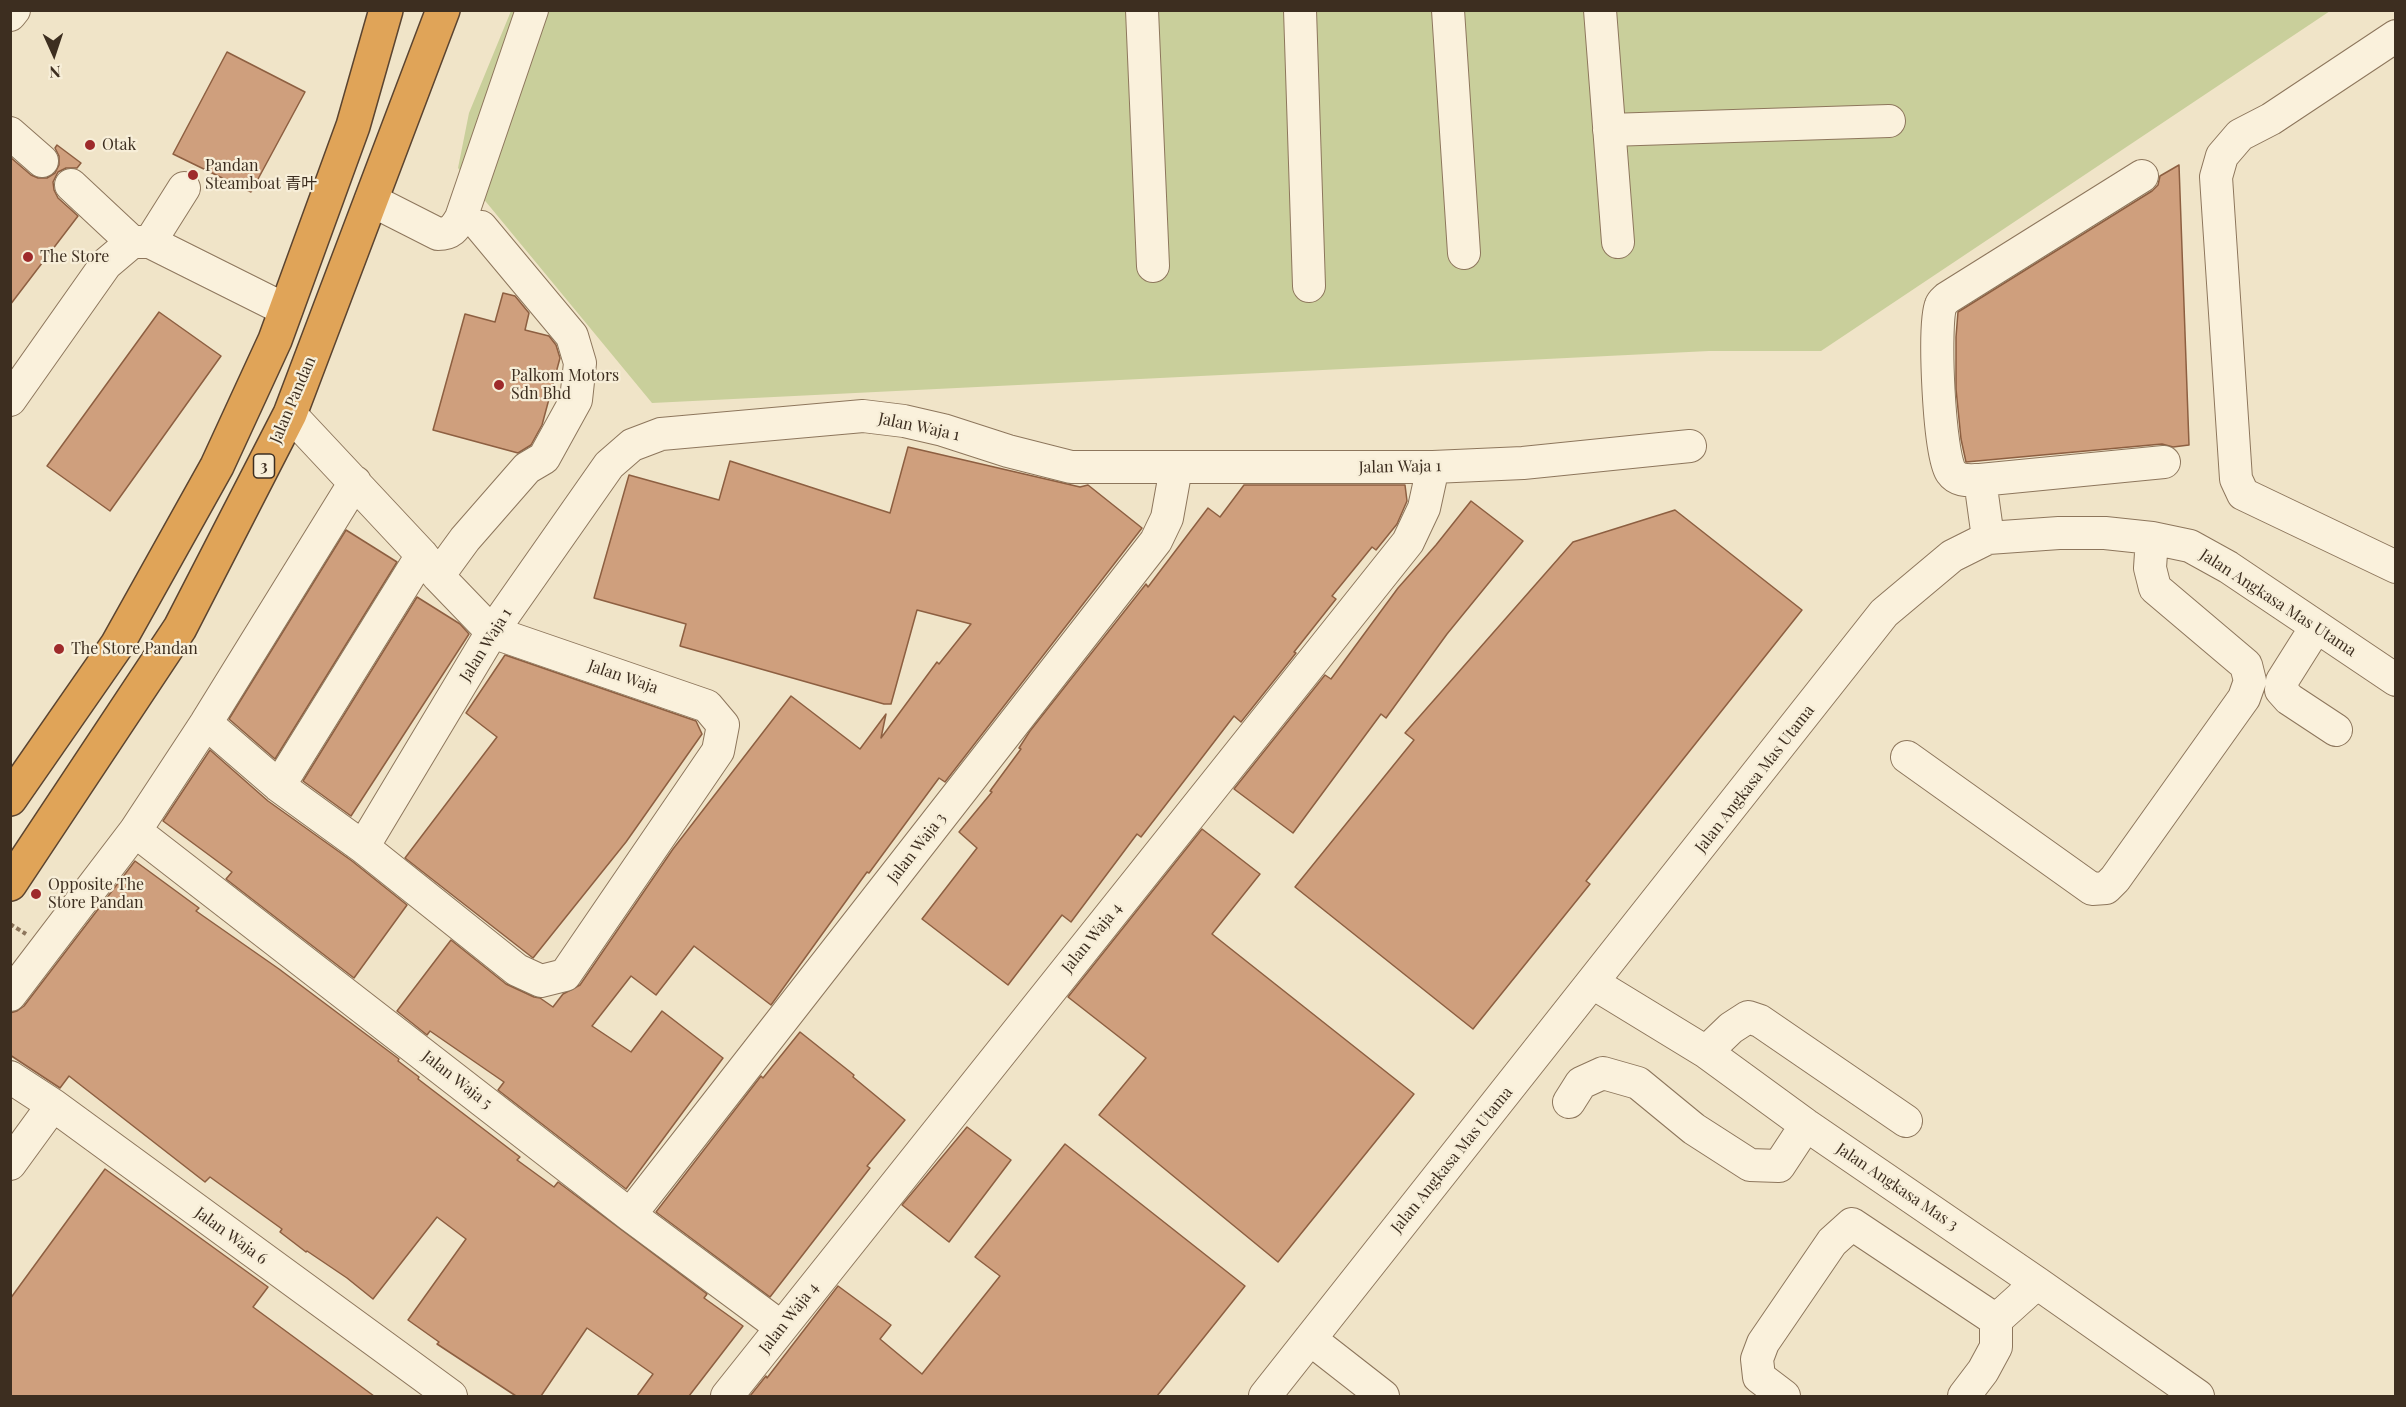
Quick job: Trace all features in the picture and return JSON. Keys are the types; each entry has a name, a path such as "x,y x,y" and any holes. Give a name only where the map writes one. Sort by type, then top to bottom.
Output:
{"highway":[{"path":"10,798 117,645 217,466 275,340 353,126 386,10"},
{"name":"Jalan Pandan","path":"10,884 180,628 290,414 443,10"}],"street":[{"path":"10,15 14,10"},
{"path":"371,200 438,234 448,233 454,229 461,218 532,10"},
{"path":"1142,10 1154,266"},
{"path":"1300,10 1309,286"},
{"path":"1448,10 1464,253"},
{"path":"1600,10 1618,242"},
{"path":"2396,36 2271,119 2240,135 2222,156 2216,177 2236,479 2243,494 2396,567"},
{"path":"1610,130 1889,121"},
{"path":"10,133 42,160"},
{"path":"2142,176 1947,298 1941,305 1938,330 1941,434 1948,469 1955,477 1965,481 2164,462"},
{"path":"71,185 141,242 286,310"},
{"path":"10,400 106,264 141,242 184,189"},
{"path":"279,786 430,566 465,539 527,468 544,458 576,400 580,363 572,336 481,228"},
{"name":"Jalan Waja","path":"290,414 492,632 707,706 723,725 718,751 565,975 541,981 517,970 363,847"},
{"name":"Jalan Waja 1","path":"363,847 492,632 609,465 632,445 661,434 863,416 904,421 943,430 1008,451 1071,467 1433,467 1523,463 1690,446"},
{"name":"Jalan Waja 4","path":"727,1396 1408,542 1424,508 1433,467"},
{"name":"Jalan Waja 3","path":"630,1215 1156,541 1167,518 1176,468"},
{"path":"1980,480 1988,538"},
{"path":"10,995 135,831 206,723 355,482"},
{"name":"Jalan Angkasa Mas Utama","path":"1265,1396 1884,614 1952,556 1988,538 2059,533 2106,533 2152,538 2190,546 2228,567 2396,680"},
{"path":"1907,757 2092,889 2106,888 2115,879 2244,698 2250,681 2246,665 2155,588 2150,568 2152,538"},
{"path":"2316,627 2282,681 2281,690 2289,699 2336,730"},
{"path":"206,723 279,786 363,847"},
{"name":"Jalan Waja 5","path":"135,831 630,1215 781,1327"},
{"name":"Jalan Angkasa Mas 3","path":"1593,983 1706,1053 1806,1125 2198,1396"},
{"path":"1706,1053 1731,1028 1748,1017 1760,1021 1906,1121"},
{"path":"1569,1102 1581,1083 1603,1073 1638,1083 1694,1129 1750,1165 1779,1166 1806,1125"},
{"name":"Jalan Waja 6","path":"10,1077 451,1396"},
{"path":"10,1164 53,1106"},
{"path":"1784,1396 1759,1377 1757,1359 1763,1343 1832,1242 1852,1224 1995,1320"},
{"path":"1995,1320 2037,1283"},
{"path":"1964,1396 1983,1371 1996,1347 1995,1320"},
{"path":"1310,1339 1383,1396"}],"green space":[{"path":"511,11 2330,11 1821,351 1709,351 652,403 458,168 469,113"}],"building":[{"path":"227,52 305,92 251,192 173,154"},
{"name":"The Store","path":"57,145 81,163 77,168 66,168 58,172 53,182 58,198 78,216 10,305 10,157 31,175 47,178 55,173 59,165 59,156 55,148"},
{"path":"2179,165 2189,445 2173,447 2162,444 1966,462 1961,439 1956,389 1958,312 2152,191 2158,185 2160,176"},
{"name":"Palkom Motors Sdn Bhd","path":"503,293 515,296 529,313 525,330 549,336 556,345 560,358 542,425 531,445 518,453 433,430 465,314 495,322"},
{"path":"159,312 221,356 110,511 47,466"},
{"path":"908,447 1080,487 1088,485 1142,528 945,782 939,778 869,873 867,872 771,1005 694,946 656,995 631,976 592,1026 631,1052 662,1011 723,1058 626,1189 498,1090 504,1082 430,1031 427,1035 397,1011 451,940 506,984 540,998 553,1007 563,994 580,985 673,849 791,696 860,749 886,714 881,738 937,662 939,664 971,624 917,610 891,704 884,704 680,646 686,624 594,598 629,475 719,500 730,461 890,513"},
{"path":"1244,485 1405,485 1407,501 1397,524 1376,550 1372,547 1332,596 1336,599 1241,722 1234,716 1141,837 1137,834 1071,922 1062,915 1008,985 922,919 977,848 959,832 992,792 990,791 1021,749 1019,748 1030,731 1146,584 1148,587 1208,508 1220,517"},
{"path":"1471,501 1523,541 1447,634 1386,718 1381,714 1293,833 1234,789 1325,675 1331,679 1398,588"},
{"path":"1675,510 1802,610 1586,881 1590,884 1473,1029 1295,887 1414,740 1405,733 1573,542"},
{"path":"346,530 397,562 275,759 229,719"},
{"path":"417,597 460,624 469,634 351,816 303,781"},
{"path":"505,655 696,721 702,734 626,842 533,958 405,858 497,737 466,713"},
{"path":"210,750 268,801 352,861 407,905 354,978 226,879 232,872 163,821"},
{"path":"1202,829 1260,874 1212,934 1414,1094 1278,1262 1099,1115 1146,1058 1068,997"},
{"path":"135,861 199,908 196,911 279,969 399,1059 398,1061 419,1077 418,1079 520,1157 517,1160 554,1187 558,1182 707,1294 704,1298 743,1326 689,1396 637,1396 653,1374 587,1328 541,1396 516,1396 437,1344 439,1342 408,1320 466,1239 437,1217 373,1299 347,1278 306,1252 280,1232 282,1229 210,1177 205,1182 69,1076 60,1088 10,1055 10,1013 24,1006"},
{"path":"800,1032 905,1120 867,1166 870,1168 770,1297 656,1212 761,1076 763,1078"},
{"path":"967,1127 1011,1160 949,1242 902,1205"},
{"path":"1065,1144 1245,1286 1157,1396 750,1396 766,1376 767,1378 838,1286 891,1325 880,1339 922,1374 1000,1276 975,1257"},
{"path":"105,1169 268,1287 253,1307 374,1396 10,1396 10,1299"}],"place":[{"name":"Otak","path":"90,145"},
{"name":"Pandan Steamboat 青叶","path":"193,175"},
{"name":"The Store","path":"28,257"},
{"name":"Palkom Motors Sdn Bhd","path":"499,385"},
{"name":"The Store Pandan","path":"59,649"},
{"name":"Opposite The Store Pandan","path":"36,894"}]}
